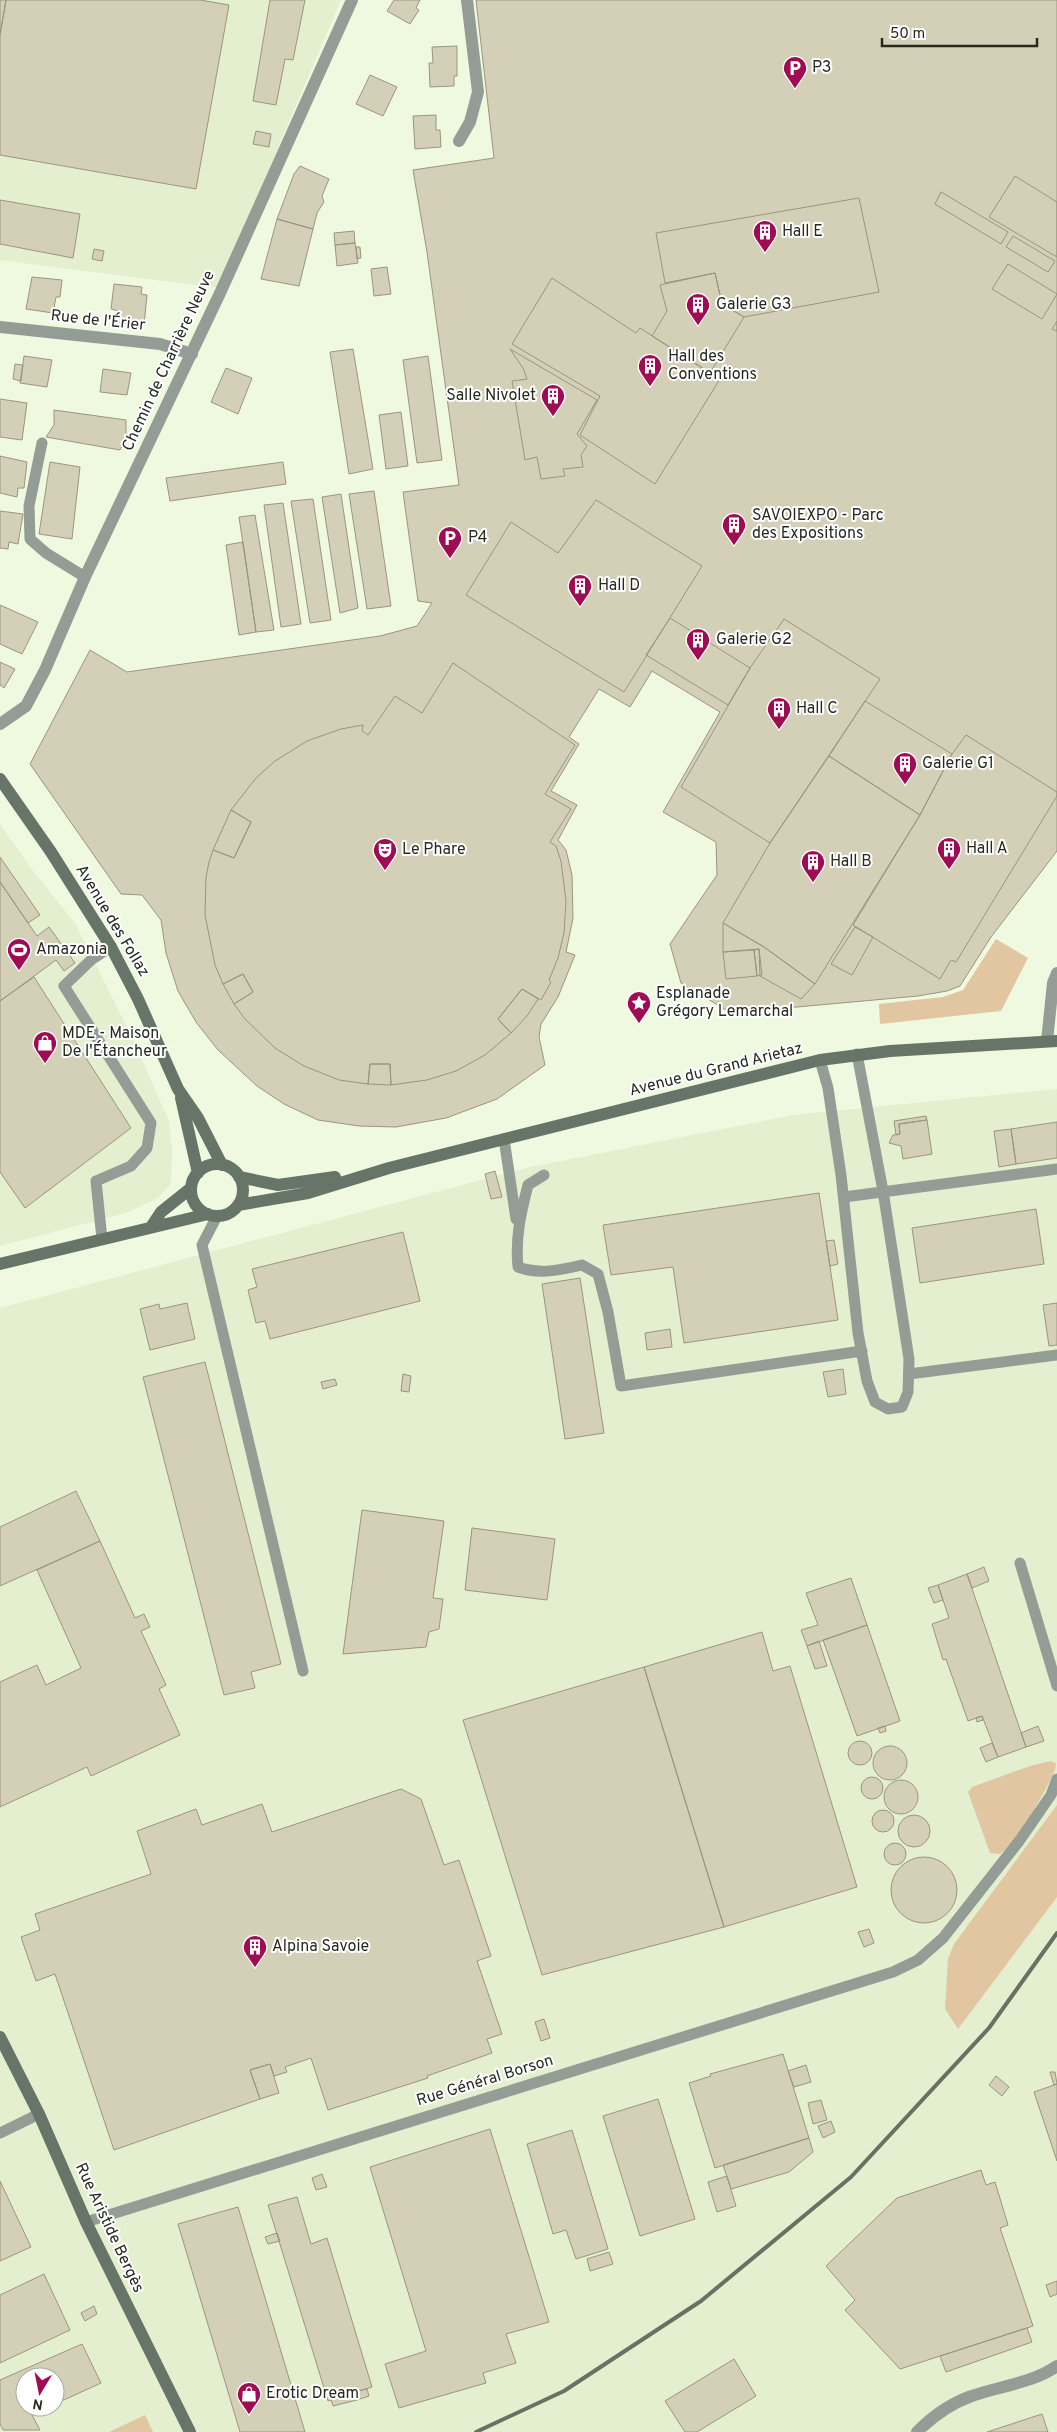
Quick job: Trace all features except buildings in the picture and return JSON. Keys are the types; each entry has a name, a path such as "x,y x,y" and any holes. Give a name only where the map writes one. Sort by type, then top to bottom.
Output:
{"main road":[{"name":"Avenue des Follaz","path":"0,779 52,852 111,947 138,999 178,1088 198,1118 222,1164"},
{"name":"Avenue du Grand Arietaz","path":"238,1205 308,1193 389,1168 820,1060 857,1054 1052,1041"},
{"name":"Avenue des Follaz","path":"178,1088 198,1172"},
{"path":"0,1264 151,1227 232,1211 238,1205 242,1192 239,1177 235,1171 222,1164 205,1167 198,1172 191,1188 161,1212 151,1227"},
{"name":"Avenue du Grand Arietaz","path":"239,1177 278,1185 389,1168"},
{"path":"191,1188 195,1204 213,1215"},
{"name":"Rue Aristide Bergès","path":"0,2036 39,2114 86,2222 190,2432"}],"street":[{"name":"Chemin de Charrière Neuve","path":"0,724 26,706 54,652 85,577 192,354 352,0"},
{"path":"458,141 470,122 478,92 467,0"},
{"name":"Rue de l'Érier","path":"0,327 160,344 192,354"},
{"path":"1052,1041 1052,984 1057,973"},
{"path":"917,2432 943,2411 967,2397 1042,2376 1057,2366"}],"lane":[{"path":"42,444 29,506 30,539 46,553 85,577"},
{"path":"102,1239 96,1182 131,1166 147,1148 151,1123 64,986 91,960 111,947"},
{"path":"820,1060 828,1088 867,1380 875,1402 888,1409 902,1406 908,1392 909,1359 883,1191 857,1054"},
{"path":"504,1139 518,1232"},
{"path":"844,1198 883,1191 1057,1169"},
{"path":"544,1174 528,1185 516,1248 518,1267 530,1272 559,1270 582,1265 598,1274 608,1312 621,1386 862,1351"},
{"path":"213,1215 202,1244 302,1671"},
{"path":"908,1374 1057,1355"},
{"path":"1020,1564 1057,1686"},
{"name":"Rue Général Borson","path":"86,2222 894,1972 918,1960 943,1938 1020,1840 1050,1795 1057,1779"},
{"path":"0,2133 39,2114"}],"shaded area":[{"path":"0,0 341,0 218,288 0,260"},
{"path":"0,824 30,867 75,923 133,1039 169,1121 172,1150 171,1184 158,1198 126,1213 0,1246"},
{"path":"996,939 1028,958 1001,1011 880,1024 879,1004 943,997 963,990"},
{"path":"1057,1089 1057,2432 0,2432 0,1308 526,1168 793,1115"},
{"path":"1050,1761 1056,1763 1055,1770 1038,1803 1022,1828 1000,1854 990,1853 968,1792 972,1787 1030,1766"},
{"path":"1057,1805 1057,1897 958,2029 945,2009 948,1959 954,1944"},
{"path":"145,2415 153,2432 109,2432"}],"railway":[{"path":"476,2432 564,2391 701,2301 851,2177 989,2028 1057,1933"}],"place":[{"name":"P3","path":"795,89"},
{"name":"Hall E","path":"765,253"},
{"name":"Galerie G3","path":"698,326"},
{"name":"Hall des Conventions","path":"650,387"},
{"name":"Salle Nivolet","path":"553,417"},
{"name":"SAVOIEXPO - Parc des Expositions","path":"734,546"},
{"name":"P4","path":"450,559"},
{"name":"Hall D","path":"580,607"},
{"name":"Galerie G2","path":"698,661"},
{"name":"Hall C","path":"779,730"},
{"name":"Galerie G1","path":"905,785"},
{"name":"Hall A","path":"949,870"},
{"name":"Le Phare","path":"385,871"},
{"name":"Hall B","path":"813,883"},
{"name":"Amazonia","path":"19,971"},
{"name":"Esplanade Grégory Lemarchal","path":"639,1024"},
{"name":"MDE - Maison De l'Étancheur","path":"45,1064"},
{"name":"Alpina Savoie","path":"255,1968"},
{"name":"Erotic Dream","path":"249,2415"}]}
